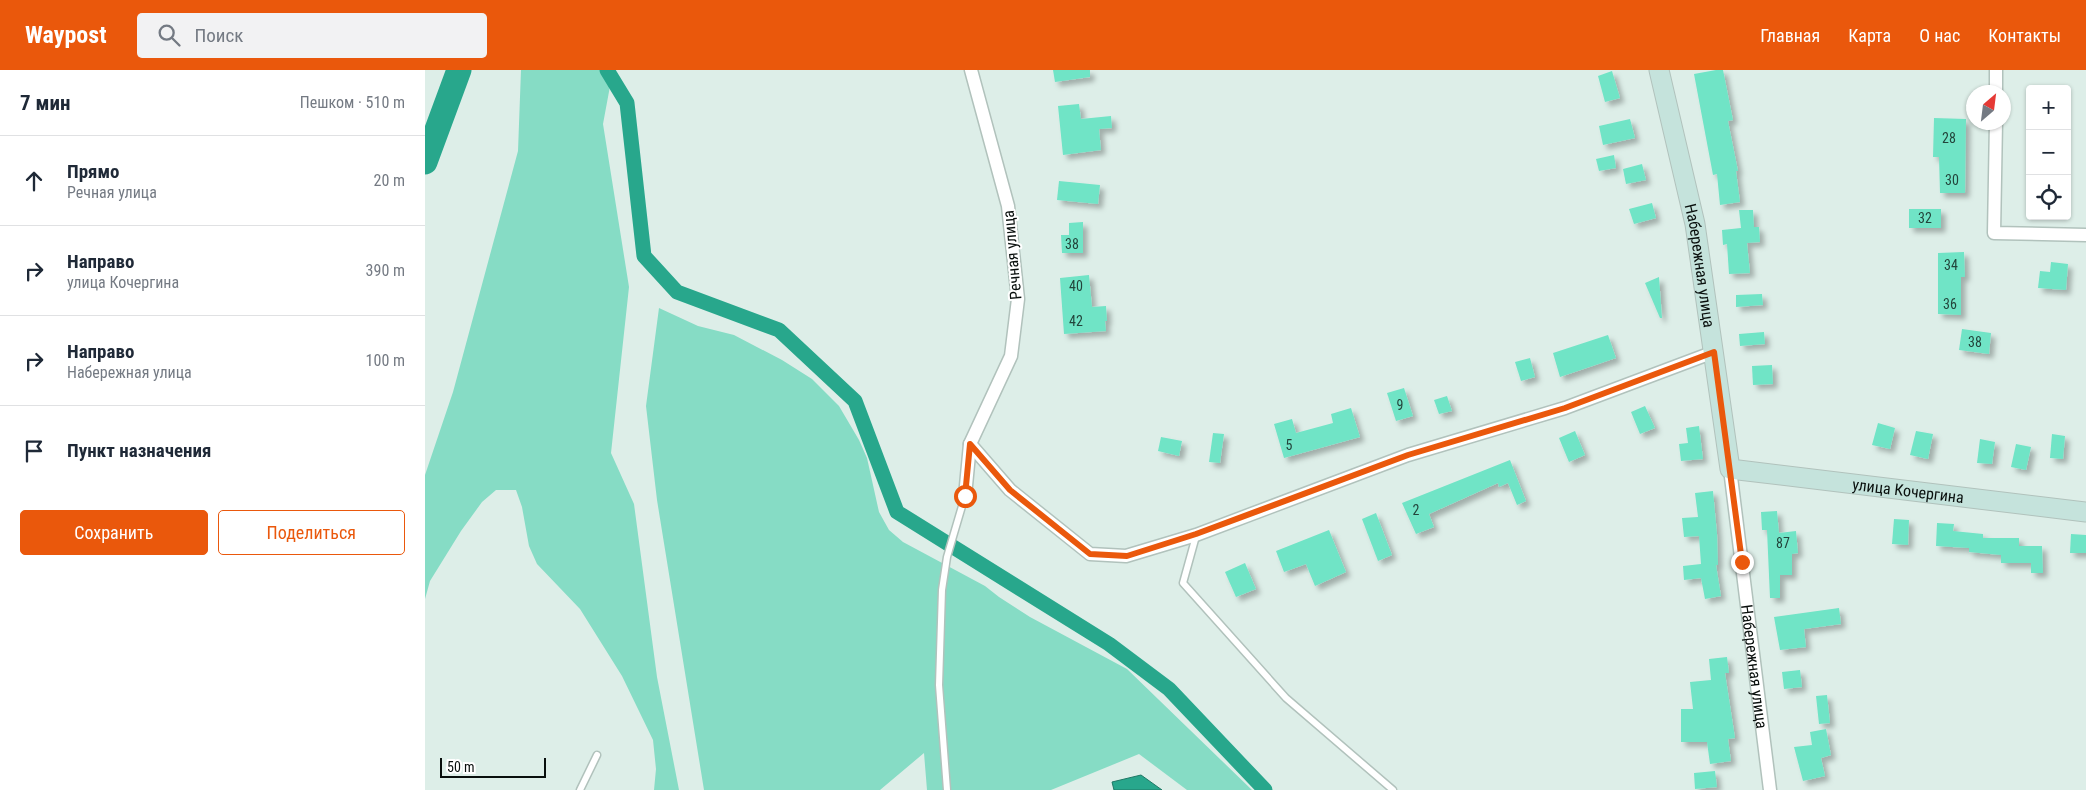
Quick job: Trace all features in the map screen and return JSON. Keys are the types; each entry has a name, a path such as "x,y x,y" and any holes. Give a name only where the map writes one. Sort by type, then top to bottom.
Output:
{"street":[{"name":"Речная улица","path":"965,496 970,444 1011,356 1018,299 1008,206 971,70"},
{"name":"Набережная улица","path":"1659,70 1695,224 1730,469 1770,790"},
{"path":"1996,70 1996,85"},
{"path":"1996,130 1994,233 2086,235"},
{"path":"970,444 1010,490 1090,554 1127,556 1196,534 1408,455 1565,408 1714,352"},
{"name":"улица Кочергина","path":"1730,469 2086,512"}],"lane":[{"path":"947,790 939,685 942,590 947,558 965,496"},
{"path":"1196,534 1183,583 1286,698 1393,790"},
{"path":"580,790 597,755"}],"shaded area":[{"path":"521,70 613,70 603,124 629,287 611,453 634,504 657,677 679,790 654,790 656,769 653,740 622,676 580,609 537,564 529,546 522,507 516,490 496,490 482,502 461,531 430,581 425,599 425,475 453,392 518,151"},
{"path":"659,308 698,326 734,335 782,360 812,379 839,406 859,440 867,458 879,512 889,530 903,542 985,586 1030,617 1127,669 1252,790 1187,790 1139,754 1051,790 927,790 924,753 880,790 704,790 657,500 646,406"},
{"path":"1141,775 1162,790 1114,790 1112,782"}],"building":[{"path":"1053,70 1090,70 1090,77 1055,82"},
{"path":"1723,70 1733,120 1728,121 1738,171 1736,171 1740,202 1720,205 1717,174 1713,175 1694,74"},
{"path":"1612,71 1620,98 1605,102 1598,76"},
{"path":"1079,104 1081,119 1111,116 1112,128 1099,129 1101,150 1063,155 1058,106"},
{"path":"1934,118 1966,119 1965,193 1940,193 1939,157 1933,157"},
{"path":"1630,119 1635,138 1603,145 1599,126"},
{"path":"1614,155 1616,168 1599,171 1596,159"},
{"path":"1642,164 1646,180 1626,184 1623,169"},
{"path":"1059,181 1100,185 1098,204 1057,200"},
{"path":"1652,203 1656,218 1634,224 1629,209"},
{"path":"1909,209 1941,209 1941,228 1909,228"},
{"path":"1739,210 1753,210 1754,227 1759,227 1760,242 1747,243 1750,273 1729,274 1727,244 1723,245 1722,230 1741,228"},
{"path":"1083,222 1083,253 1062,253 1061,235 1069,235 1069,223"},
{"path":"1964,252 1965,277 1961,277 1961,315 1938,314 1938,253"},
{"path":"2051,262 2068,264 2066,290 2038,288 2040,271 2050,272"},
{"path":"1089,275 1092,307 1106,306 1106,331 1064,334 1060,278"},
{"path":"1659,277 1662,318 1660,318 1645,283"},
{"path":"1762,294 1763,305 1736,307 1736,295"},
{"path":"1962,329 1991,333 1989,354 1959,350"},
{"path":"1764,332 1765,344 1740,346 1739,334"},
{"path":"1608,335 1616,358 1560,377 1553,353"},
{"path":"1530,358 1535,377 1521,381 1515,362"},
{"path":"1772,365 1773,384 1753,385 1752,366"},
{"path":"1404,388 1413,416 1396,421 1387,393"},
{"path":"1447,396 1452,411 1439,414 1434,400"},
{"path":"1645,406 1655,428 1640,434 1631,412"},
{"path":"1351,408 1360,437 1284,458 1274,424 1292,419 1296,433 1333,423 1331,414"},
{"path":"1878,423 1895,428 1890,449 1872,445"},
{"path":"1699,426 1703,459 1681,461 1679,444 1688,443 1686,428"},
{"path":"1575,431 1585,455 1569,462 1559,438"},
{"path":"1916,431 1933,434 1928,459 1910,455"},
{"path":"1213,433 1224,434 1220,463 1209,462"},
{"path":"2052,434 2065,436 2063,459 2050,458"},
{"path":"1161,437 1182,441 1179,456 1158,451"},
{"path":"1980,439 1995,442 1992,464 1977,463"},
{"path":"2016,444 2031,447 2026,470 2011,467"},
{"path":"1510,460 1526,501 1517,505 1508,483 1499,487 1498,483 1429,514 1434,527 1416,534 1402,503"},
{"path":"1713,491 1717,534 1718,565 1716,565 1721,596 1705,599 1701,578 1684,580 1683,566 1701,564 1699,536 1684,537 1682,518 1698,517 1695,493"},
{"path":"1777,511 1779,533 1796,531 1798,553 1792,554 1792,575 1780,575 1780,598 1770,598 1767,530 1762,530 1761,512"},
{"path":"1376,513 1392,555 1378,561 1362,519"},
{"path":"1894,519 1909,520 1908,545 1892,544"},
{"path":"1937,523 1954,524 1953,531 1983,534 1983,538 2019,538 2019,546 2042,546 2043,573 2031,573 2031,563 2001,563 2001,555 1969,552 1969,548 1936,546"},
{"path":"1329,530 1346,572 1315,586 1306,564 1284,572 1276,551"},
{"path":"2071,534 2086,535 2086,553 2070,553"},
{"path":"1245,563 1256,589 1236,597 1225,572"},
{"path":"1839,608 1841,624 1804,629 1806,647 1780,650 1774,617"},
{"path":"1727,657 1729,673 1725,673 1735,738 1728,739 1731,761 1710,764 1707,742 1681,742 1681,709 1693,709 1690,682 1711,680 1709,659"},
{"path":"1800,670 1802,687 1784,689 1782,672"},
{"path":"1827,695 1830,723 1819,724 1816,696"},
{"path":"1826,729 1831,755 1821,758 1825,776 1803,781 1794,747 1812,745 1810,732"},
{"path":"1715,771 1717,787 1695,789 1694,773"}],"waterway":[{"path":"425,162 459,70"},
{"path":"607,70 627,103 644,256 677,292 779,330 855,401 897,512 1109,644 1169,689 1265,790"}],"route":[{"path":"965,496 970,444 1010,490 1090,554 1127,556 1196,534 1408,455 1565,408 1714,352 1742,562"}]}
